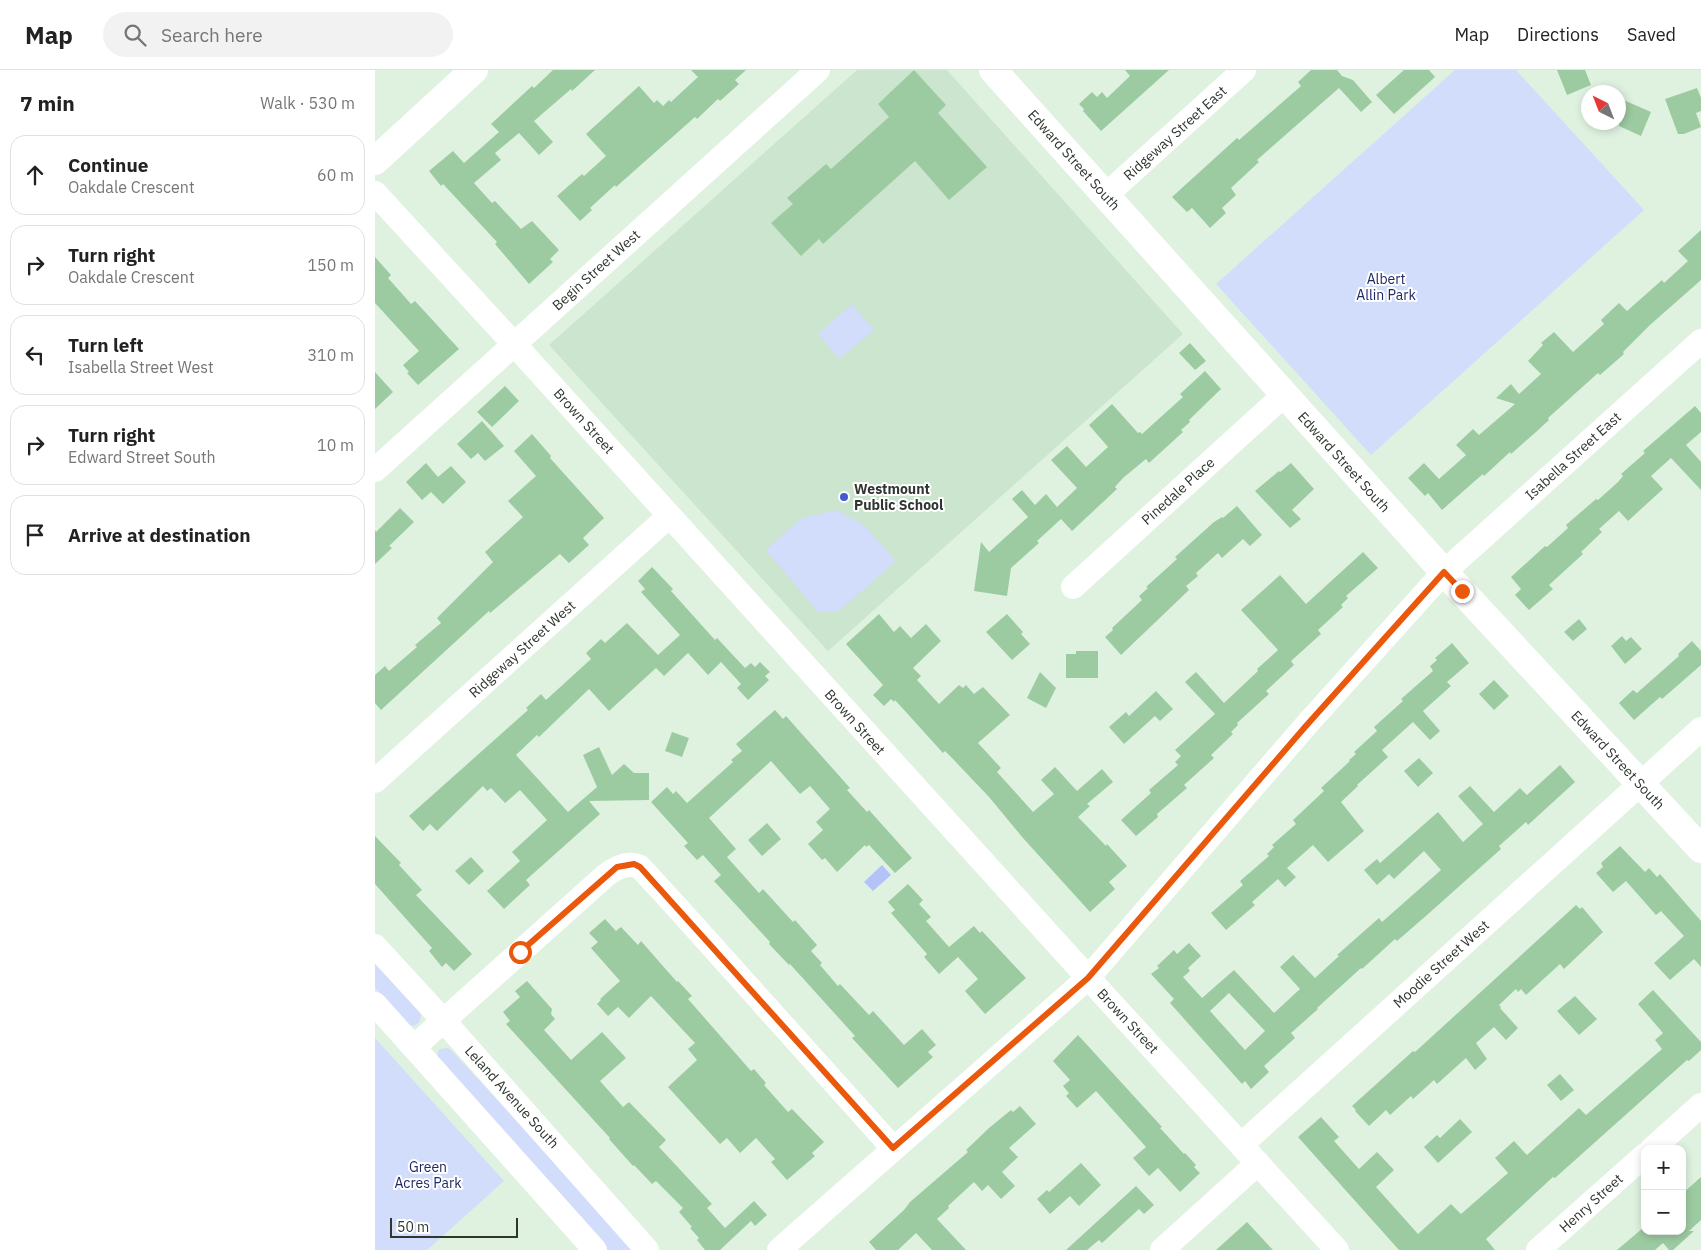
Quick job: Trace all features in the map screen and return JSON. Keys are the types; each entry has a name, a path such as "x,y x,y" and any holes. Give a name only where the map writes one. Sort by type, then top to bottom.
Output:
{"main road":[{"path":"375,161 474,70"},
{"name":"Edward Street South","path":"993,70 1444,572 1701,849"}],"street":[{"name":"Begin Street West","path":"375,470 818,70"},
{"name":"Ridgeway Street East","path":"1106,195 1244,70"},
{"name":"Brown Street","path":"375,192 1337,1250"},
{"name":"Isabella Street East","path":"779,1250 1088,978 1305,727 1444,572 1701,340"},
{"name":"Pinedale Place","path":"1073,586 1284,395"},
{"name":"Ridgeway Street West","path":"375,781 669,516"},
{"name":"Moodie Street West","path":"1241,1145 1701,729"},
{"path":"414,1047 605,876 617,867 634,864 640,867 674,904 893,1148"},
{"name":"Leland Avenue South","path":"375,946 647,1250"},
{"path":"375,1004 595,1250"},
{"path":"1656,1145 1701,1105"},
{"name":"Henry Street","path":"1538,1250 1641,1159"},
{"path":"1162,1250 1258,1163"}],"shaded area":[{"name":"Westmount Public School","path":"857,70 947,70 1183,334 828,651 549,345"}],"green space":[{"name":"Albert Allin Park","path":"1455,70 1516,70 1644,210 1371,455 1216,284"},
{"path":"852,304 874,330 839,359 818,334"},
{"path":"836,510 864,525 896,561 838,612 818,612 766,550 800,519"},
{"path":"375,959 422,1011 418,1024 414,1026 409,1025 375,988"},
{"name":"Green Acres Park","path":"375,1038 504,1181 427,1250 375,1250"},
{"path":"448,1048 636,1250 606,1250 437,1058 440,1049"}],"water":[{"path":"882,865 891,875 873,891 864,882"}],"building":[{"path":"553,70 595,70 534,121 553,142 539,155 519,133 495,153 501,160 474,183 492,203 495,201 521,229 532,221 559,250 550,259 553,262 529,284 495,244 497,242 443,184 441,186 429,171 453,151 464,163 499,132 491,124 532,86 534,88"},
{"path":"691,70 746,70 735,80 739,84 720,101 718,99 697,119 695,117 616,187 615,185 590,208 592,210 580,221 557,196 582,174 584,176 606,156 586,134 639,86 654,103 657,100 663,106 669,100 671,102 698,77"},
{"path":"914,70 946,105 938,113 987,167 949,200 915,161 823,244 819,239 801,256 771,223 793,204 787,198 826,164 831,169 889,117 878,104"},
{"path":"1125,70 1169,70 1101,131 1079,104 1092,92 1097,97 1102,92 1107,98 1130,76"},
{"path":"1311,70 1337,70 1342,76 1353,80 1372,102 1361,112 1339,88 1257,160 1259,162 1231,188 1236,195 1222,208 1226,213 1210,228 1192,208 1187,212 1172,197 1237,138 1239,140 1301,86 1298,82"},
{"path":"1404,70 1429,70 1435,77 1394,114 1376,95"},
{"path":"1557,70 1585,70 1591,85 1581,85 1581,89 1567,95"},
{"path":"1697,88 1701,98 1701,111 1696,113 1701,127 1684,134 1678,134 1665,99"},
{"path":"1626,101 1651,112 1641,136 1626,129"},
{"path":"1701,230 1701,280 1650,325 1623,352 1624,354 1600,375 1598,373 1511,454 1510,452 1442,510 1428,493 1425,496 1408,478 1424,463 1439,479 1466,455 1456,445 1473,429 1479,435 1515,404 1496,398 1511,384 1519,394 1541,374 1528,361 1543,345 1541,343 1554,332 1573,352 1604,324 1601,320 1619,303 1627,311 1662,280 1664,283 1688,261 1678,251"},
{"path":"375,257 391,275 388,278 411,304 415,301 459,349 418,385 407,373 409,372 403,365 419,351 375,303"},
{"path":"1190,343 1206,361 1195,370 1179,353"},
{"path":"1205,371 1221,389 1189,420 1190,422 1181,430 1183,432 1149,463 1146,459 1123,478 1115,487 1117,489 1072,531 1061,519 1037,541 1039,543 1011,568 1007,596 974,591 981,542 989,552 1028,517 1012,499 1022,490 1035,505 1046,494 1057,507 1077,488 1051,460 1067,446 1086,467 1108,447 1089,425 1112,404 1138,433 1142,434 1183,397 1180,394"},
{"path":"375,372 393,392 375,409"},
{"path":"505,386 519,401 492,427 477,412"},
{"path":"1695,406 1701,413 1701,432 1686,445 1701,462 1701,490 1671,458 1651,476 1663,489 1628,521 1619,511 1599,529 1602,532 1581,552 1583,554 1549,585 1553,589 1529,610 1515,595 1521,589 1511,577 1568,528 1566,525 1618,482 1623,476 1621,474 1645,453 1643,451"},
{"path":"482,421 504,446 485,461 478,453 471,459 457,444"},
{"path":"532,434 551,456 550,458 604,518 583,538 589,545 569,563 560,554 490,613 489,611 381,710 375,703 375,675 385,666 389,671 441,623 437,618 493,562 485,552 523,517 508,501 536,476 514,451"},
{"path":"426,463 438,477 451,466 466,482 443,504 431,492 422,500 406,482"},
{"path":"1291,463 1314,489 1292,510 1301,519 1290,528 1255,491"},
{"path":"1237,506 1262,535 1250,546 1243,539 1222,558 1218,553 1196,573 1198,576 1186,586 1189,590 1121,655 1105,637 1113,630 1112,628 1142,600 1139,596 1148,588 1146,587 1177,559 1175,557 1214,522 1223,518"},
{"path":"400,508 414,522 389,546 392,548 375,564 375,530 376,532"},
{"path":"1363,552 1378,568 1346,596 1348,598 1341,605 1343,607 1318,630 1321,634 1291,661 1294,665 1266,691 1269,694 1237,723 1238,725 1231,732 1233,734 1211,755 1214,758 1184,785 1187,788 1157,814 1158,817 1136,836 1121,820 1151,793 1149,790 1178,765 1175,762 1181,756 1175,750 1215,714 1185,682 1196,672 1224,703 1278,650 1241,610 1280,575 1306,604"},
{"path":"652,567 673,589 671,591 715,640 717,638 745,668 751,663 755,667 760,662 770,672 765,676 769,680 748,700 737,688 741,684 721,662 708,675 688,653 664,676 656,668 609,711 589,689 539,737 537,735 516,755 568,812 597,787 583,755 599,747 612,775 624,764 634,773 649,773 649,800 589,801 600,814 526,880 530,885 504,909 487,891 520,861 512,852 547,820 520,790 505,803 491,788 487,791 483,786 437,831 430,824 423,831 409,816 528,710 526,708 541,694 546,700 591,659 586,653 601,639 605,643 627,623 658,655 680,635 641,592 645,589 638,581"},
{"path":"879,614 894,632 900,626 911,638 926,624 941,641 913,668 921,676 917,680 939,704 959,685 963,688 966,685 974,694 983,687 1010,715 978,743 1001,768 997,772 1033,812 1054,794 1041,780 1055,767 1077,791 1102,769 1113,782 1087,804 1090,806 1078,817 1127,866 1109,882 1115,889 1090,912 1023,838 989,797 945,751 943,753 895,700 894,702 891,699 884,706 873,695 883,685 846,644"},
{"path":"1007,614 1023,632 1021,634 1030,644 1012,660 986,632"},
{"path":"1579,619 1587,629 1573,641 1564,632"},
{"path":"1622,636 1626,641 1631,637 1642,649 1625,664 1611,646"},
{"path":"1692,641 1701,651 1701,665 1662,699 1660,697 1634,720 1619,703 1633,690 1637,693 1679,656 1678,654"},
{"path":"1452,643 1469,663 1447,682 1451,686 1423,711 1440,731 1430,740 1413,722 1382,750 1388,757 1341,802 1364,831 1328,862 1313,845 1287,868 1296,877 1285,887 1278,879 1252,902 1255,905 1226,930 1211,913 1243,885 1240,881 1269,856 1267,854 1274,847 1272,845 1296,824 1293,820 1324,791 1321,788 1350,761 1356,754 1354,752 1377,731 1374,727 1403,701 1401,699 1433,671 1430,666 1437,660 1435,658"},
{"path":"1076,651 1098,651 1098,678 1066,678 1066,654 1076,654"},
{"path":"1040,672 1056,688 1046,708 1027,698"},
{"path":"1494,680 1509,696 1494,710 1479,694"},
{"path":"1156,691 1173,709 1160,721 1155,716 1124,744 1109,727 1126,712 1129,716"},
{"path":"775,710 783,719 786,716 850,788 847,790 867,812 869,810 912,858 895,873 869,845 866,847 865,845 837,872 825,858 822,860 808,844 823,830 816,822 830,809 810,786 800,794 771,761 709,818 736,849 727,857 759,893 763,889 793,922 795,920 817,945 811,951 838,986 840,984 869,1015 873,1011 904,1045 922,1029 936,1045 928,1052 933,1057 898,1088 852,1038 855,1036 790,964 769,944 770,942 714,881 721,875 703,855 697,860 684,846 688,843 651,802 667,787 673,794 676,791 687,803 733,762 731,760 742,751 736,744"},
{"path":"672,732 689,738 682,757 665,751"},
{"path":"1419,758 1433,773 1418,787 1404,771"},
{"path":"1560,765 1575,782 1528,825 1526,822 1499,846 1501,849 1427,915 1397,941 1395,939 1317,1008 1291,1033 1295,1038 1264,1066 1269,1072 1251,1089 1245,1081 1242,1084 1170,1003 1174,999 1151,974 1159,968 1157,966 1174,950 1177,954 1189,943 1201,956 1188,968 1190,971 1183,977 1202,998 1234,970 1274,1013 1300,989 1280,967 1293,955 1315,978 1339,956 1337,955 1379,918 1382,922 1441,870 1424,851 1394,879 1389,874 1377,885 1364,870 1377,859 1380,863 1438,812 1463,842 1483,824 1458,796 1470,786 1494,812 1520,788 1527,795","holes":["1229,993 1265,1031 1245,1050 1210,1011"]},
{"path":"767,823 781,839 762,856 748,840"},
{"path":"375,836 401,863 399,865 422,890 416,895 472,954 454,971 446,963 442,967 429,951 432,948 375,884"},
{"path":"1620,846 1645,872 1649,868 1657,877 1660,874 1701,921 1701,967 1694,959 1670,980 1654,963 1684,936 1661,911 1656,915 1626,881 1613,892 1596,873 1603,867 1601,863"},
{"path":"471,857 484,871 469,885 455,871"},
{"path":"908,884 923,900 919,904 931,917 926,921 949,947 974,926 980,933 982,931 1026,978 985,1014 965,991 978,979 958,957 939,974 924,957 927,954 891,913 895,910 888,902"},
{"path":"1576,905 1580,909 1582,907 1603,932 1564,969 1560,964 1526,995 1521,989 1518,992 1516,989 1499,1005 1518,1028 1506,1040 1494,1027 1476,1043 1487,1059 1475,1070 1466,1058 1437,1084 1434,1080 1413,1099 1411,1096 1390,1115 1386,1110 1369,1126 1352,1106 1413,1051 1415,1052"},
{"path":"605,919 616,931 621,927 638,945 641,941 692,996 688,999 751,1071 754,1069 766,1083 764,1085 788,1112 792,1109 824,1142 812,1153 815,1156 787,1180 771,1162 775,1159 756,1138 740,1153 727,1138 720,1144 668,1087 697,1060 688,1049 695,1043 651,996 629,1018 618,1007 608,1016 597,1004 620,981 591,948 598,942 589,933"},
{"path":"527,981 552,1009 551,1014 555,1019 544,1030 571,1060 602,1032 626,1058 600,1081 623,1107 629,1102 666,1140 659,1147 712,1204 707,1208 725,1228 754,1201 767,1215 755,1226 751,1221 720,1250 705,1250 697,1240 699,1238 690,1228 692,1227 679,1212 683,1208 656,1181 652,1184 633,1166 610,1138 506,1024 510,1021 503,1012 520,997 515,991"},
{"path":"1653,990 1701,1042 1701,1050 1689,1061 1687,1060 1555,1178 1553,1177 1486,1239 1495,1250 1399,1250 1298,1137 1321,1117 1339,1137 1334,1141 1359,1169 1377,1152 1394,1170 1376,1187 1418,1234 1451,1204 1461,1214 1508,1173 1495,1158 1514,1141 1527,1155 1579,1108 1586,1115 1662,1049 1655,1040 1663,1033 1638,1004"},
{"path":"1575,996 1597,1019 1579,1035 1557,1011"},
{"path":"1078,1035 1162,1127 1160,1128 1196,1165 1194,1167 1200,1173 1180,1192 1158,1168 1149,1176 1133,1158 1146,1147 1096,1091 1077,1108 1066,1096 1069,1093 1063,1086 1070,1080 1053,1061"},
{"path":"1560,1074 1574,1090 1561,1101 1547,1085"},
{"path":"1020,1106 1036,1124 1009,1148 1018,1157 1002,1172 1015,1186 1001,1199 988,1185 982,1191 974,1182 937,1219 966,1250 932,1250 916,1233 898,1250 876,1250 869,1242 904,1210 910,1202 968,1152 966,1150 989,1128 1011,1110 1013,1112"},
{"path":"1460,1119 1472,1132 1438,1163 1424,1147 1437,1135 1440,1138"},
{"path":"1081,1163 1101,1185 1079,1206 1070,1196 1050,1214 1037,1199 1047,1190 1049,1192"},
{"path":"1701,1177 1701,1220 1689,1231 1694,1231 1673,1250 1669,1250 1663,1243 1655,1250 1617,1250 1641,1230 1641,1235 1686,1235 1686,1190"},
{"path":"1136,1186 1154,1205 1144,1214 1139,1209 1102,1243 1099,1240 1087,1250 1066,1250"},
{"path":"1247,1222 1273,1250 1216,1250"}],"place":[{"name":"Westmount Public School","path":"844,497"}],"route":[{"path":"520,952 617,867 634,864 640,867 893,1148 1088,978 1305,727 1444,572 1462,591"}]}
